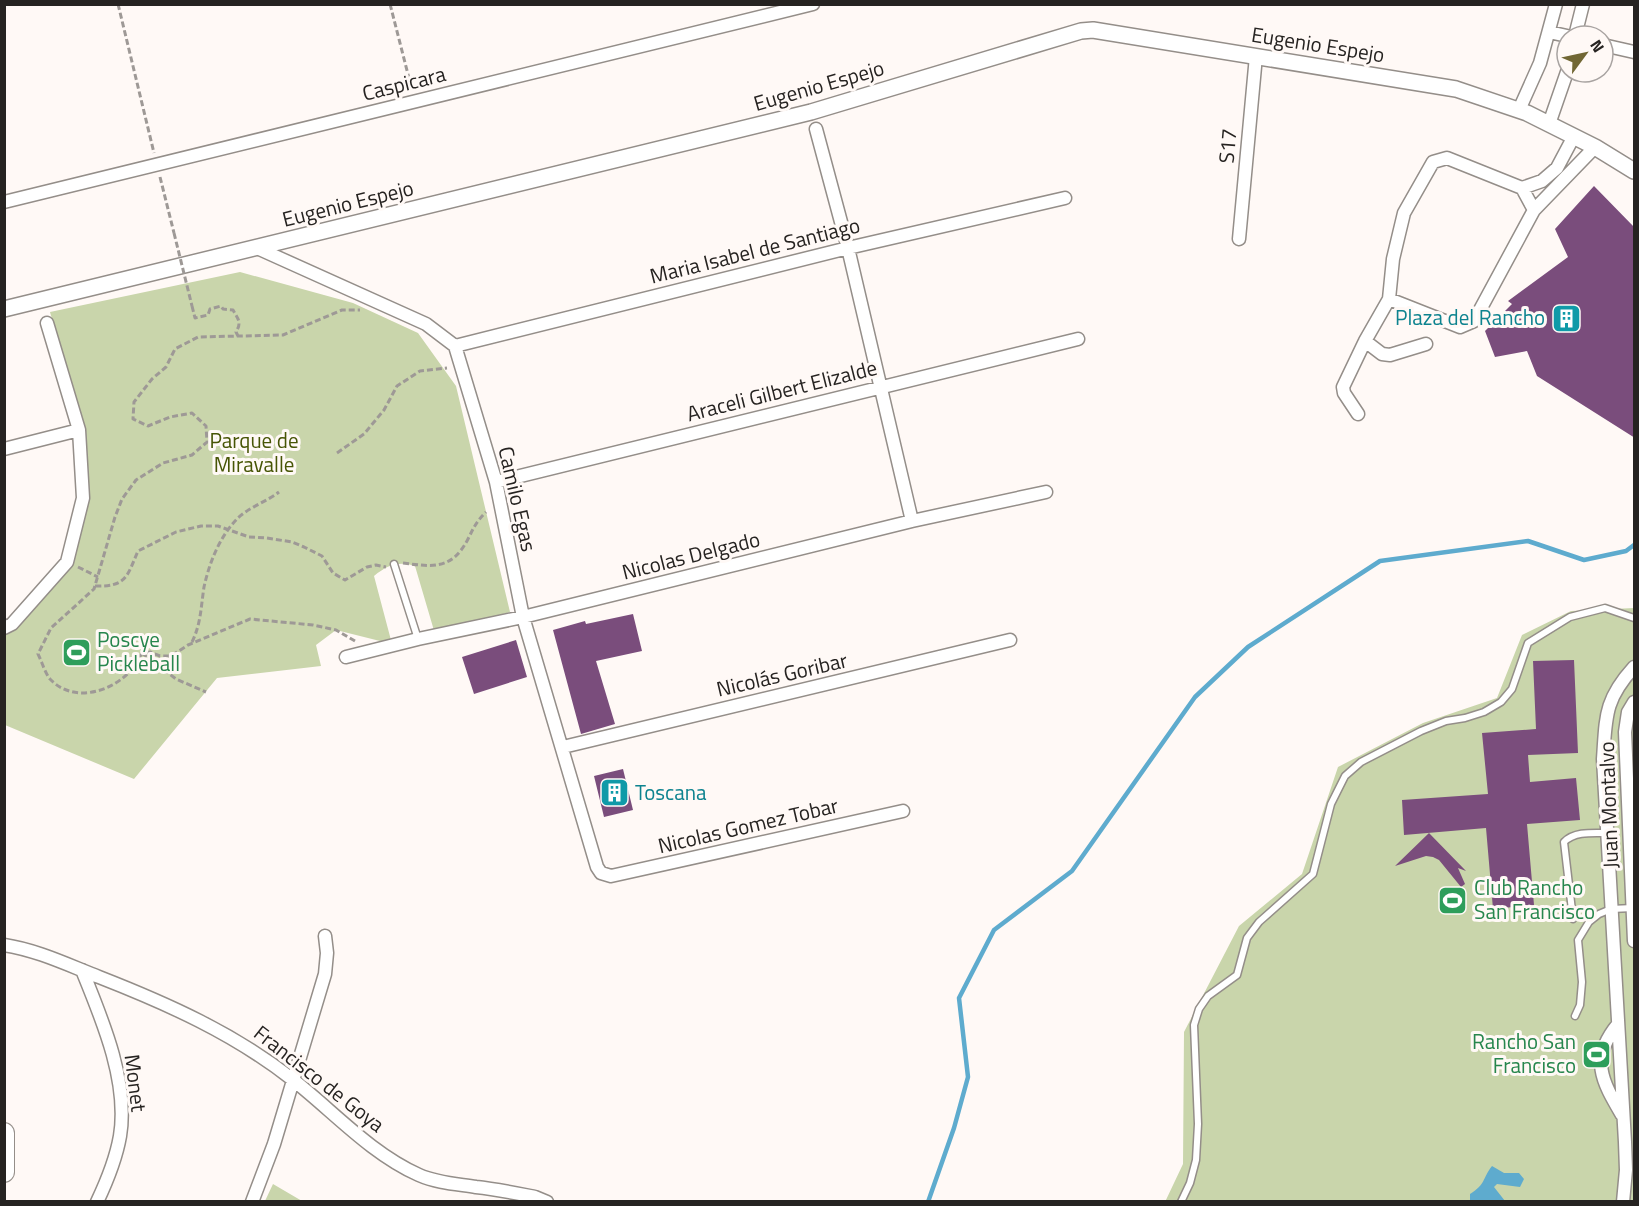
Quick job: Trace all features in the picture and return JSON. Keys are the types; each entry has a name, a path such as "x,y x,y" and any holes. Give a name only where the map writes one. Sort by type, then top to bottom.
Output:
{"main road":[{"path":"4,1133 4,1172"}],"street":[{"name":"Caspicara","path":"4,202 813,4"},
{"path":"1519,110 1540,63 1556,4"},
{"path":"1578,24 1583,4"},
{"name":"Eugenio Espejo","path":"4,309 811,112 1081,31 1093,30 1456,89 1519,110 1595,147 1635,171"},
{"path":"1549,32 1555,33"},
{"path":"1615,48 1635,52"},
{"name":"S17","path":"1239,239 1256,56"},
{"path":"1549,124 1563,84"},
{"path":"816,129 848,248 912,521"},
{"path":"1358,414 1344,393 1343,387 1365,341 1389,299 1393,259 1404,213 1432,162 1447,158 1522,188 1542,181 1557,168 1574,136"},
{"path":"1389,299 1460,327 1474,321 1534,210 1595,147"},
{"path":"1522,188 1534,210"},
{"name":"Maria Isabel de Santiago","path":"455,346 848,248 1065,198"},
{"path":"258,248 426,324 455,346"},
{"path":"4,628 12,624 67,562 83,498 79,430 47,323"},
{"name":"Araceli Gilbert Elizalde","path":"496,482 1078,339"},
{"path":"1365,341 1382,354 1390,355 1426,344"},
{"name":"Camilo Egas","path":"455,346 496,482 523,618 597,867 601,873"},
{"path":"4,449 79,430"},
{"name":"Nicolas Delgado","path":"346,657 418,639 523,618 912,521 1046,492"},
{"name":"Nicolás Goribar","path":"563,747 1010,640"},
{"name":"Juan Montalvo","path":"1623,1202 1630,1142 1624,1119 1603,759 1607,710 1619,684 1635,667"},
{"name":"Juan Montalvo","path":"1635,702 1628,712 1625,732 1635,941"},
{"name":"Nicolas Gomez Tobar","path":"601,873 611,876 903,811"},
{"path":"252,1202 274,1144 325,974 327,954 325,936"},
{"name":"Francisco de Goya","path":"4,945 37,952 189,1014 241,1043 292,1079 357,1134 418,1175 434,1181 535,1197 547,1202"},
{"name":"Monet","path":"82,970 105,1026 116,1069 121,1105 120,1134 114,1161 97,1202"},
{"path":"1618,1024 1603,1044 1602,1073 1605,1087 1624,1119"}],"lane":[{"path":"394,564 418,639"},
{"path":"1181,1202 1190,1183 1196,1160 1198,1124 1194,1025 1199,1009 1208,996 1237,975 1247,938 1259,922 1313,874 1331,804 1345,776 1361,762 1420,731 1446,721 1474,715 1501,702 1512,689 1528,644 1570,617 1605,608 1635,618"},
{"path":"1573,919 1564,842 1576,835 1607,833"},
{"path":"1575,1016 1580,1005 1582,982 1578,940 1589,922 1599,914 1611,909 1633,908"}],"path":[{"path":"118,4 195,318 208,315 210,309 221,306 223,309 233,310 240,320 240,326 236,332 238,336"},
{"path":"390,4 416,102"},
{"path":"142,653 132,669 110,687 89,693 65,690 49,678 38,654 51,628 95,586 115,517 122,499 136,480 163,463 192,455 207,442 206,426 192,413 170,417 148,426 133,418 134,402 152,379 166,367 176,349 198,337 283,334 342,310 367,310 377,301"},
{"path":"337,453 364,434 384,410 397,386 420,371 461,366"},
{"path":"192,643 199,628 210,566 218,546 236,519 279,492"},
{"path":"95,586 119,584 132,569 138,551 176,532 201,526 218,526 249,537 267,538 304,547 322,556 333,573 345,580 367,567 376,565 384,568 405,563 432,567 447,562 461,552 476,522 486,512"},
{"path":"67,562 98,577"},
{"path":"142,653 150,652 160,656 171,656 192,643 250,619 313,625 336,630 372,651"},
{"path":"142,653 176,679 206,692"}],"green space":[{"name":"Parque de Miravalle","path":"240,272 353,303 418,333 456,386 510,612 435,634 415,566 398,564 384,569 374,576 392,644 336,630 316,645 321,666 217,678 134,779 5,725 5,628 62,568 82,501 83,429 50,312"},
{"name":"Club Rancho San Francisco","path":"1634,608 1634,1201 1165,1202 1183,1164 1184,1032 1239,926 1302,874 1338,767 1423,723 1497,698 1522,635 1571,611"},
{"path":"273,1184 302,1201 265,1201"}],"water":[{"path":"1492,1166 1504,1173 1519,1173 1524,1179 1520,1187 1497,1184 1494,1187 1505,1201 1470,1201 1470,1194 1481,1184"}],"building":[{"name":"Plaza del Rancho","path":"1594,186 1635,228 1635,438 1537,376 1527,351 1495,357 1485,331 1512,304 1508,301 1568,257 1555,229"},
{"path":"633,614 642,651 596,661 615,724 581,734 553,630 585,621 586,624"},
{"path":"516,640 527,677 474,694 462,657"},
{"path":"1574,660 1578,753 1528,755 1530,782 1576,778 1580,820 1527,824 1534,905 1493,909 1486,828 1404,835 1402,800 1488,794 1482,733 1536,729 1533,661"},
{"name":"Toscana","path":"623,769 633,810 604,817 594,776"},
{"path":"1429,833 1466,871 1458,868 1465,884 1461,887 1439,860 1433,857 1426,856 1395,866"}],"waterway":[{"path":"928,1202 954,1128 968,1077 959,998 994,930 1072,871 1195,697 1248,647 1380,561 1528,541 1584,560 1626,551 1634,545"}],"place":[{"name":"Plaza del Rancho","path":"1566,318"},
{"name":"Poscye Pickleball","path":"76,652"},
{"name":"Toscana","path":"614,793"},
{"name":"Club Rancho San Francisco","path":"1453,900"},
{"name":"Rancho San Francisco","path":"1597,1054"}]}
